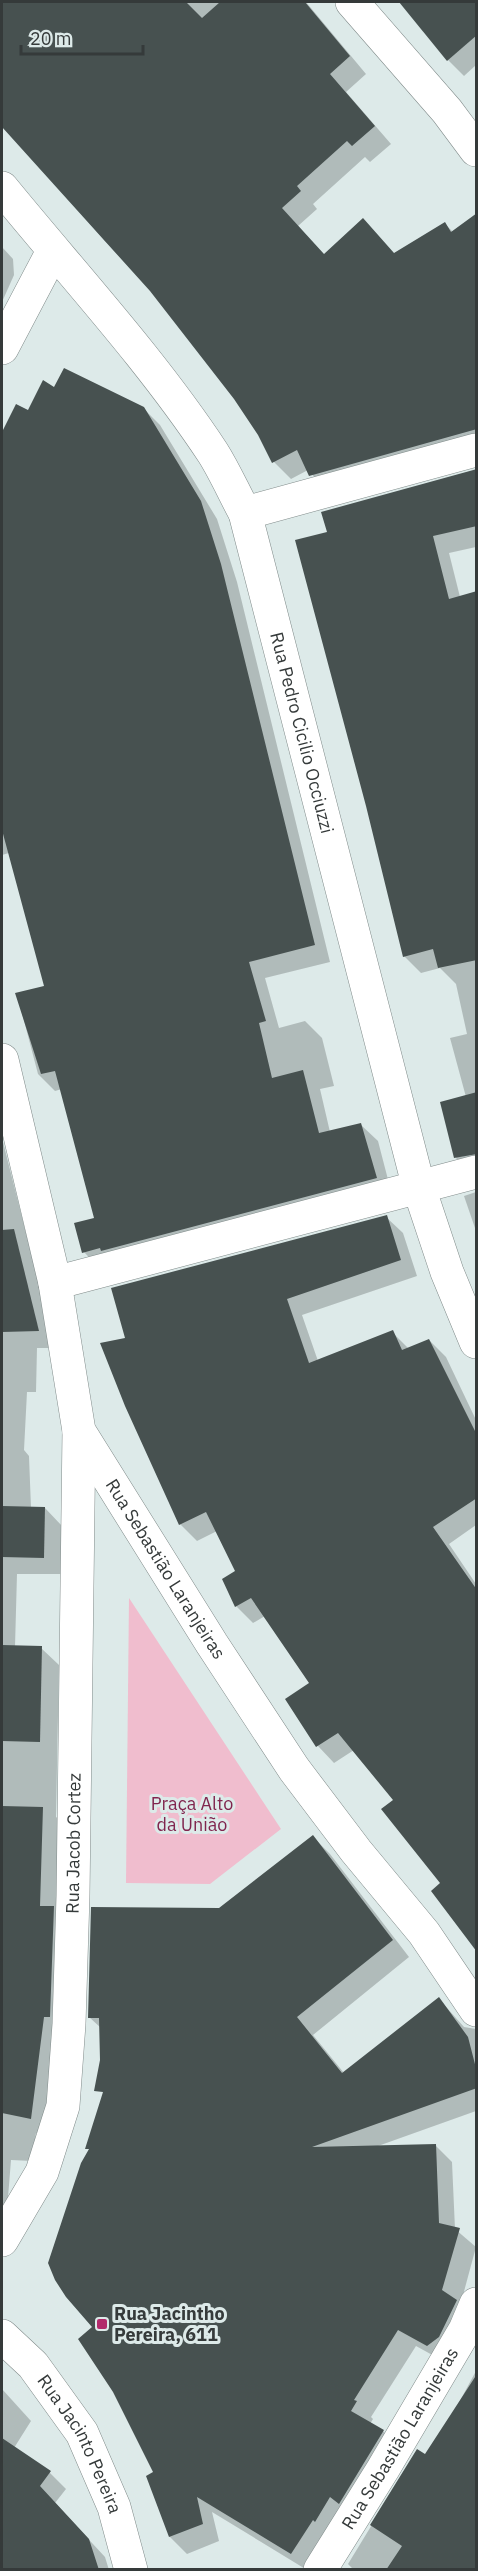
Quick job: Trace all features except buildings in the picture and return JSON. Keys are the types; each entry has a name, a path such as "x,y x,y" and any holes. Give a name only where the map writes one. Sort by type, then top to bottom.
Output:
{"street":[{"path":"351,2 447,111 477,150"},
{"name":"Rua Pedro Cicilio Occiuzzi","path":"2,188 124,334 180,407 214,454 245,513 419,1188 447,1272 477,1342"},
{"path":"2,348 53,251"},
{"path":"245,513 477,450"},
{"name":"Rua Sebastião Laranjeiras","path":"2,1060 55,1284 79,1431 212,1644 294,1769 356,1851 424,1933 477,2010"},
{"path":"55,1284 477,1172"},
{"name":"Rua Jacob Cortez","path":"2,2240 42,2172 63,2106 69,2024 73,1896 79,1431"},
{"name":"Rua Sebastião Laranjeiras","path":"320,2570 383,2469 465,2330 477,2304"},
{"name":"Rua Jacinto Pereira","path":"2,2336 33,2365 82,2433 114,2507 131,2570"}],"green space":[{"name":"Praça Alto da União","path":"129,1598 281,1829 210,1884 126,1883"}],"place":[{"name":"Rua Jacintho Pereira, 611","path":"102,2324"}]}
